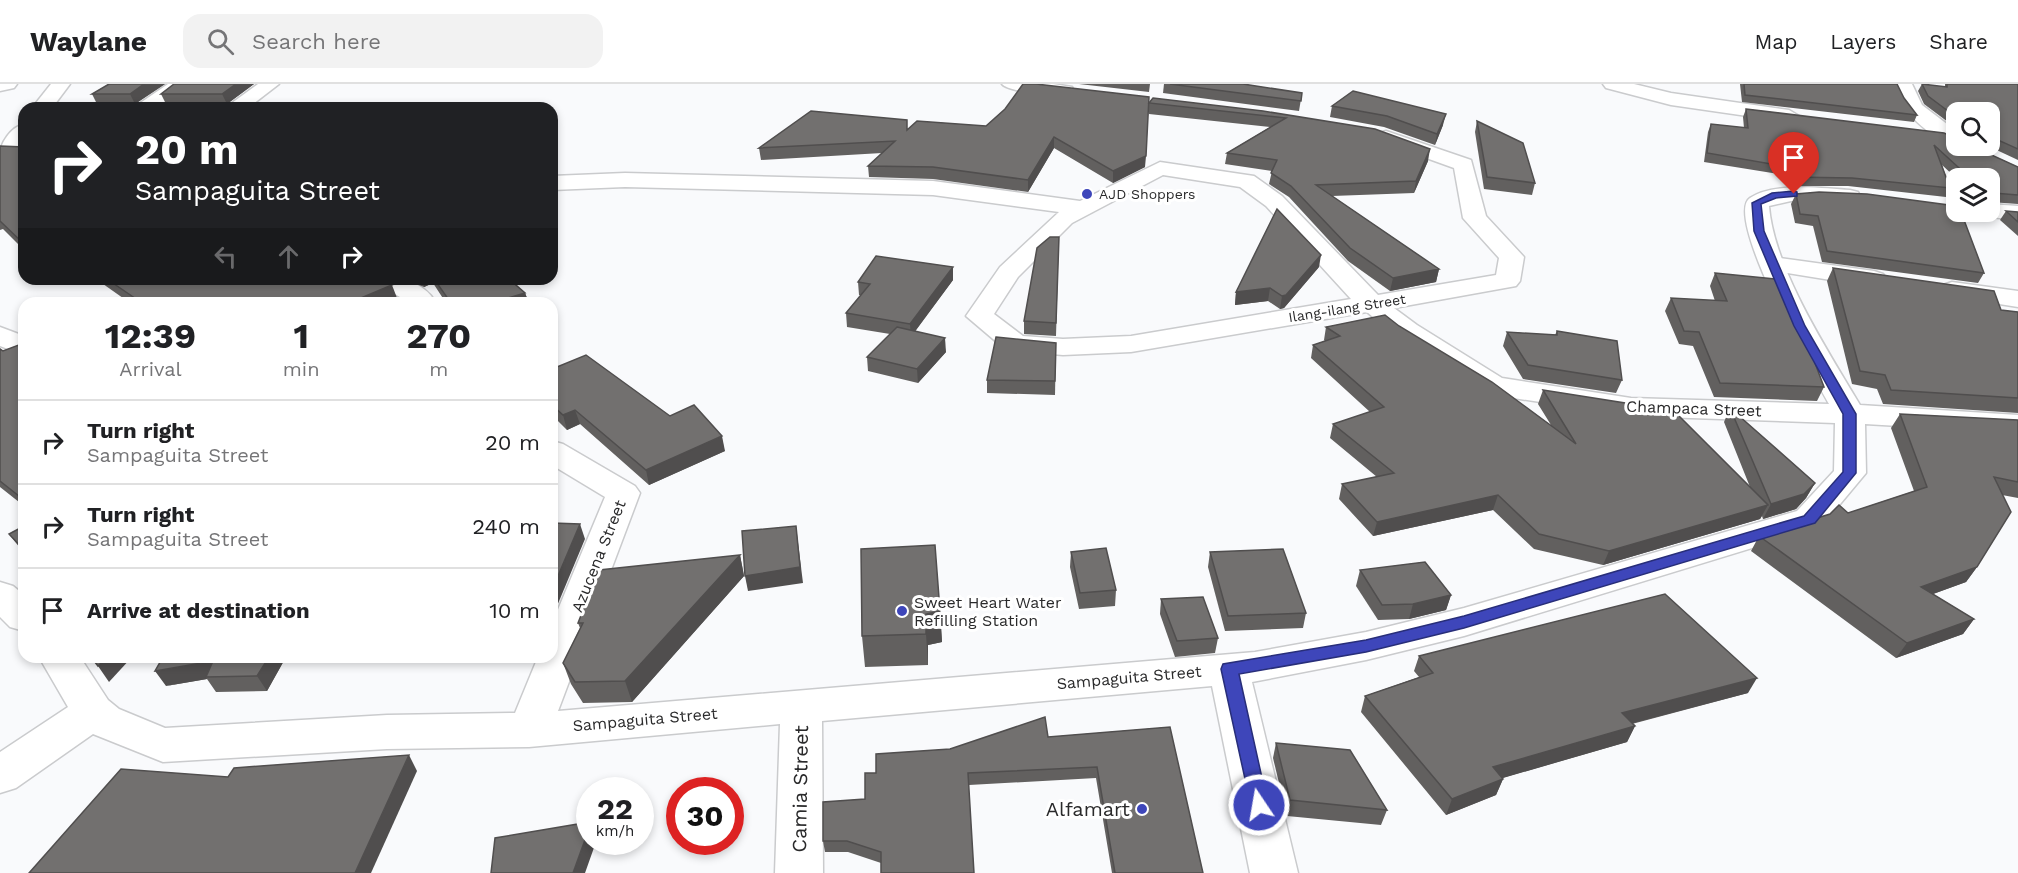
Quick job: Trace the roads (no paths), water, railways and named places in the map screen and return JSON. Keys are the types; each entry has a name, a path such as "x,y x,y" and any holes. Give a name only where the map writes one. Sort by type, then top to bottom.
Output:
{"street":[{"path":"0,86 8,84"},
{"path":"47,102 61,84"},
{"path":"152,102 181,84"},
{"path":"244,102 270,84"},
{"path":"1011,84 1080,93"},
{"path":"1611,84 1671,99 1807,119"},
{"path":"1903,84 1904,95 1946,132"},
{"path":"1909,129 1946,135"},
{"name":"Ilang-ilang Street","path":"1160,168 1064,218 1009,272 979,316 1016,344 1063,347 1131,344 1507,281 1512,257 1475,218 1464,164 1366,131"},
{"name":"Champaca Street","path":"1160,168 1246,181 1274,201 1373,303 1407,330 1494,386 1631,407 1850,414 2018,424"},
{"path":"558,183 637,180 933,188 1083,208"},
{"path":"1850,414 1799,326 1759,231 1756,203 1775,195 1813,193 1868,198"},
{"path":"2000,211 2018,213"},
{"path":"1772,264 2018,299"},
{"path":"398,285 420,297"},
{"path":"0,335 18,344"},
{"name":"Sampaguita Street","path":"63,663 93,712 104,721 163,745 387,732 529,730 1255,667 1366,646 1464,622 1809,519 1850,473 1850,414"},
{"name":"Azucena Street","path":"558,455 623,494 558,657"},
{"path":"0,595 18,612"},
{"name":"Azucena Street","path":"529,730 556,663"},
{"path":"1229,669 1274,873"},
{"name":"Camia Street","path":"799,873 801,706"},
{"path":"0,775 93,712"}],"place":[{"name":"AJD Shoppers","path":"1087,194"},
{"name":"Sweet Heart Water Refilling Station","path":"902,611"},
{"name":"Alfamart","path":"1142,809"}]}
